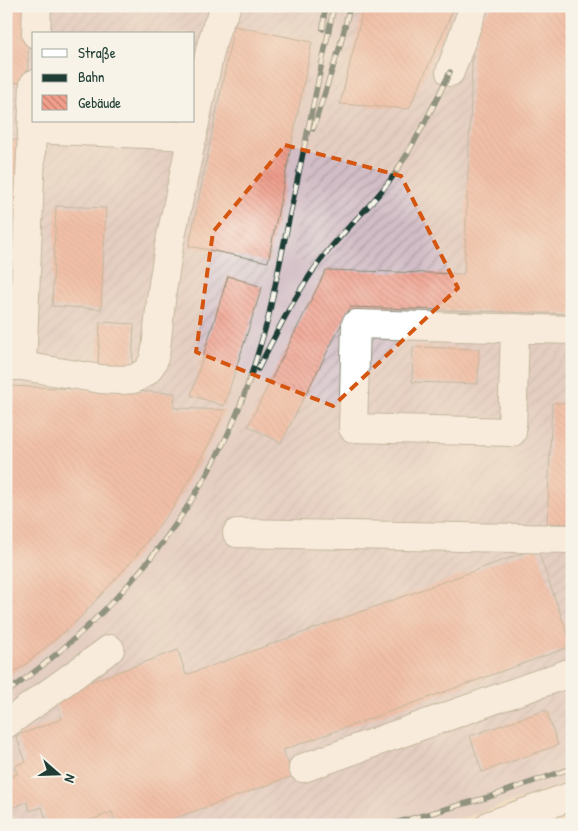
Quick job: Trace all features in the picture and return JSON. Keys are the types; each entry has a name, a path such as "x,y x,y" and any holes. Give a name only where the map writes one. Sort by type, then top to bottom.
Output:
{"street":[{"path":"36,32 37,6"},
{"path":"32,122 14,366 101,379 134,379 146,372 153,362 169,246 211,46 226,6"},
{"path":"450,72 474,6"},
{"path":"32,129 193,136"},
{"path":"515,328 512,432 353,428 356,324 515,328 572,330"},
{"path":"237,533 572,539"},
{"path":"6,724 110,650"},
{"path":"302,768 572,672"},
{"path":"490,825 572,796"}],"highlighted area":[{"path":"285,145 401,176 458,288 333,406 196,352 213,232"}],"shaded area":[{"path":"6,6 319,6 308,79 267,274 245,355 226,409 211,444 179,500 105,595 72,628 26,665 6,678"},
{"path":"319,6 355,6 349,36 307,177 291,255 321,276 210,494 172,550 135,597 105,629 48,680 6,709 6,678 26,665 72,628 105,595 179,500 211,444 226,409 245,355 267,274 308,79"},
{"path":"355,6 572,6 572,757 482,786 332,825 6,825 6,709 48,680 105,629 135,597 172,550 210,494 321,276 291,255 307,177 349,36"},
{"path":"572,757 572,781 441,825 332,825 482,786"}],"building":[{"path":"364,6 455,6 409,109 340,104"},
{"path":"494,6 572,6 572,314 350,307 281,443 248,426 326,270 464,274 473,43 476,43 476,21"},
{"path":"6,7 30,8 27,83 6,82"},
{"path":"234,26 312,42 268,262 189,246"},
{"path":"10,140 25,140 19,304 6,304 6,143 10,143"},
{"path":"56,206 106,208 101,309 52,306"},
{"path":"228,276 262,287 224,406 191,395"},
{"path":"100,322 134,324 132,367 98,365"},
{"path":"413,347 479,349 478,384 412,382"},
{"path":"10,386 175,393 174,408 225,410 210,442 174,506 131,562 77,621 25,665 6,677 6,401 9,401"},
{"path":"552,403 572,403 572,524 547,523"},
{"path":"537,548 572,646 283,750 293,776 156,825 116,825 112,812 78,825 48,825 42,807 30,811 27,802 6,810 6,778 17,774 14,766 26,762 16,736 62,719 54,695 178,650 186,675"},
{"path":"546,710 558,745 482,772 470,736"}],"railway":[{"path":"323,29 325,6"},
{"path":"6,693 73,640 132,581 182,515 205,479 232,426 244,396 268,319 334,6"},
{"path":"313,129 340,46 350,6"},
{"path":"258,369 308,278 336,242 391,179 422,127 450,72"},
{"path":"388,825 489,797 572,768"}]}
